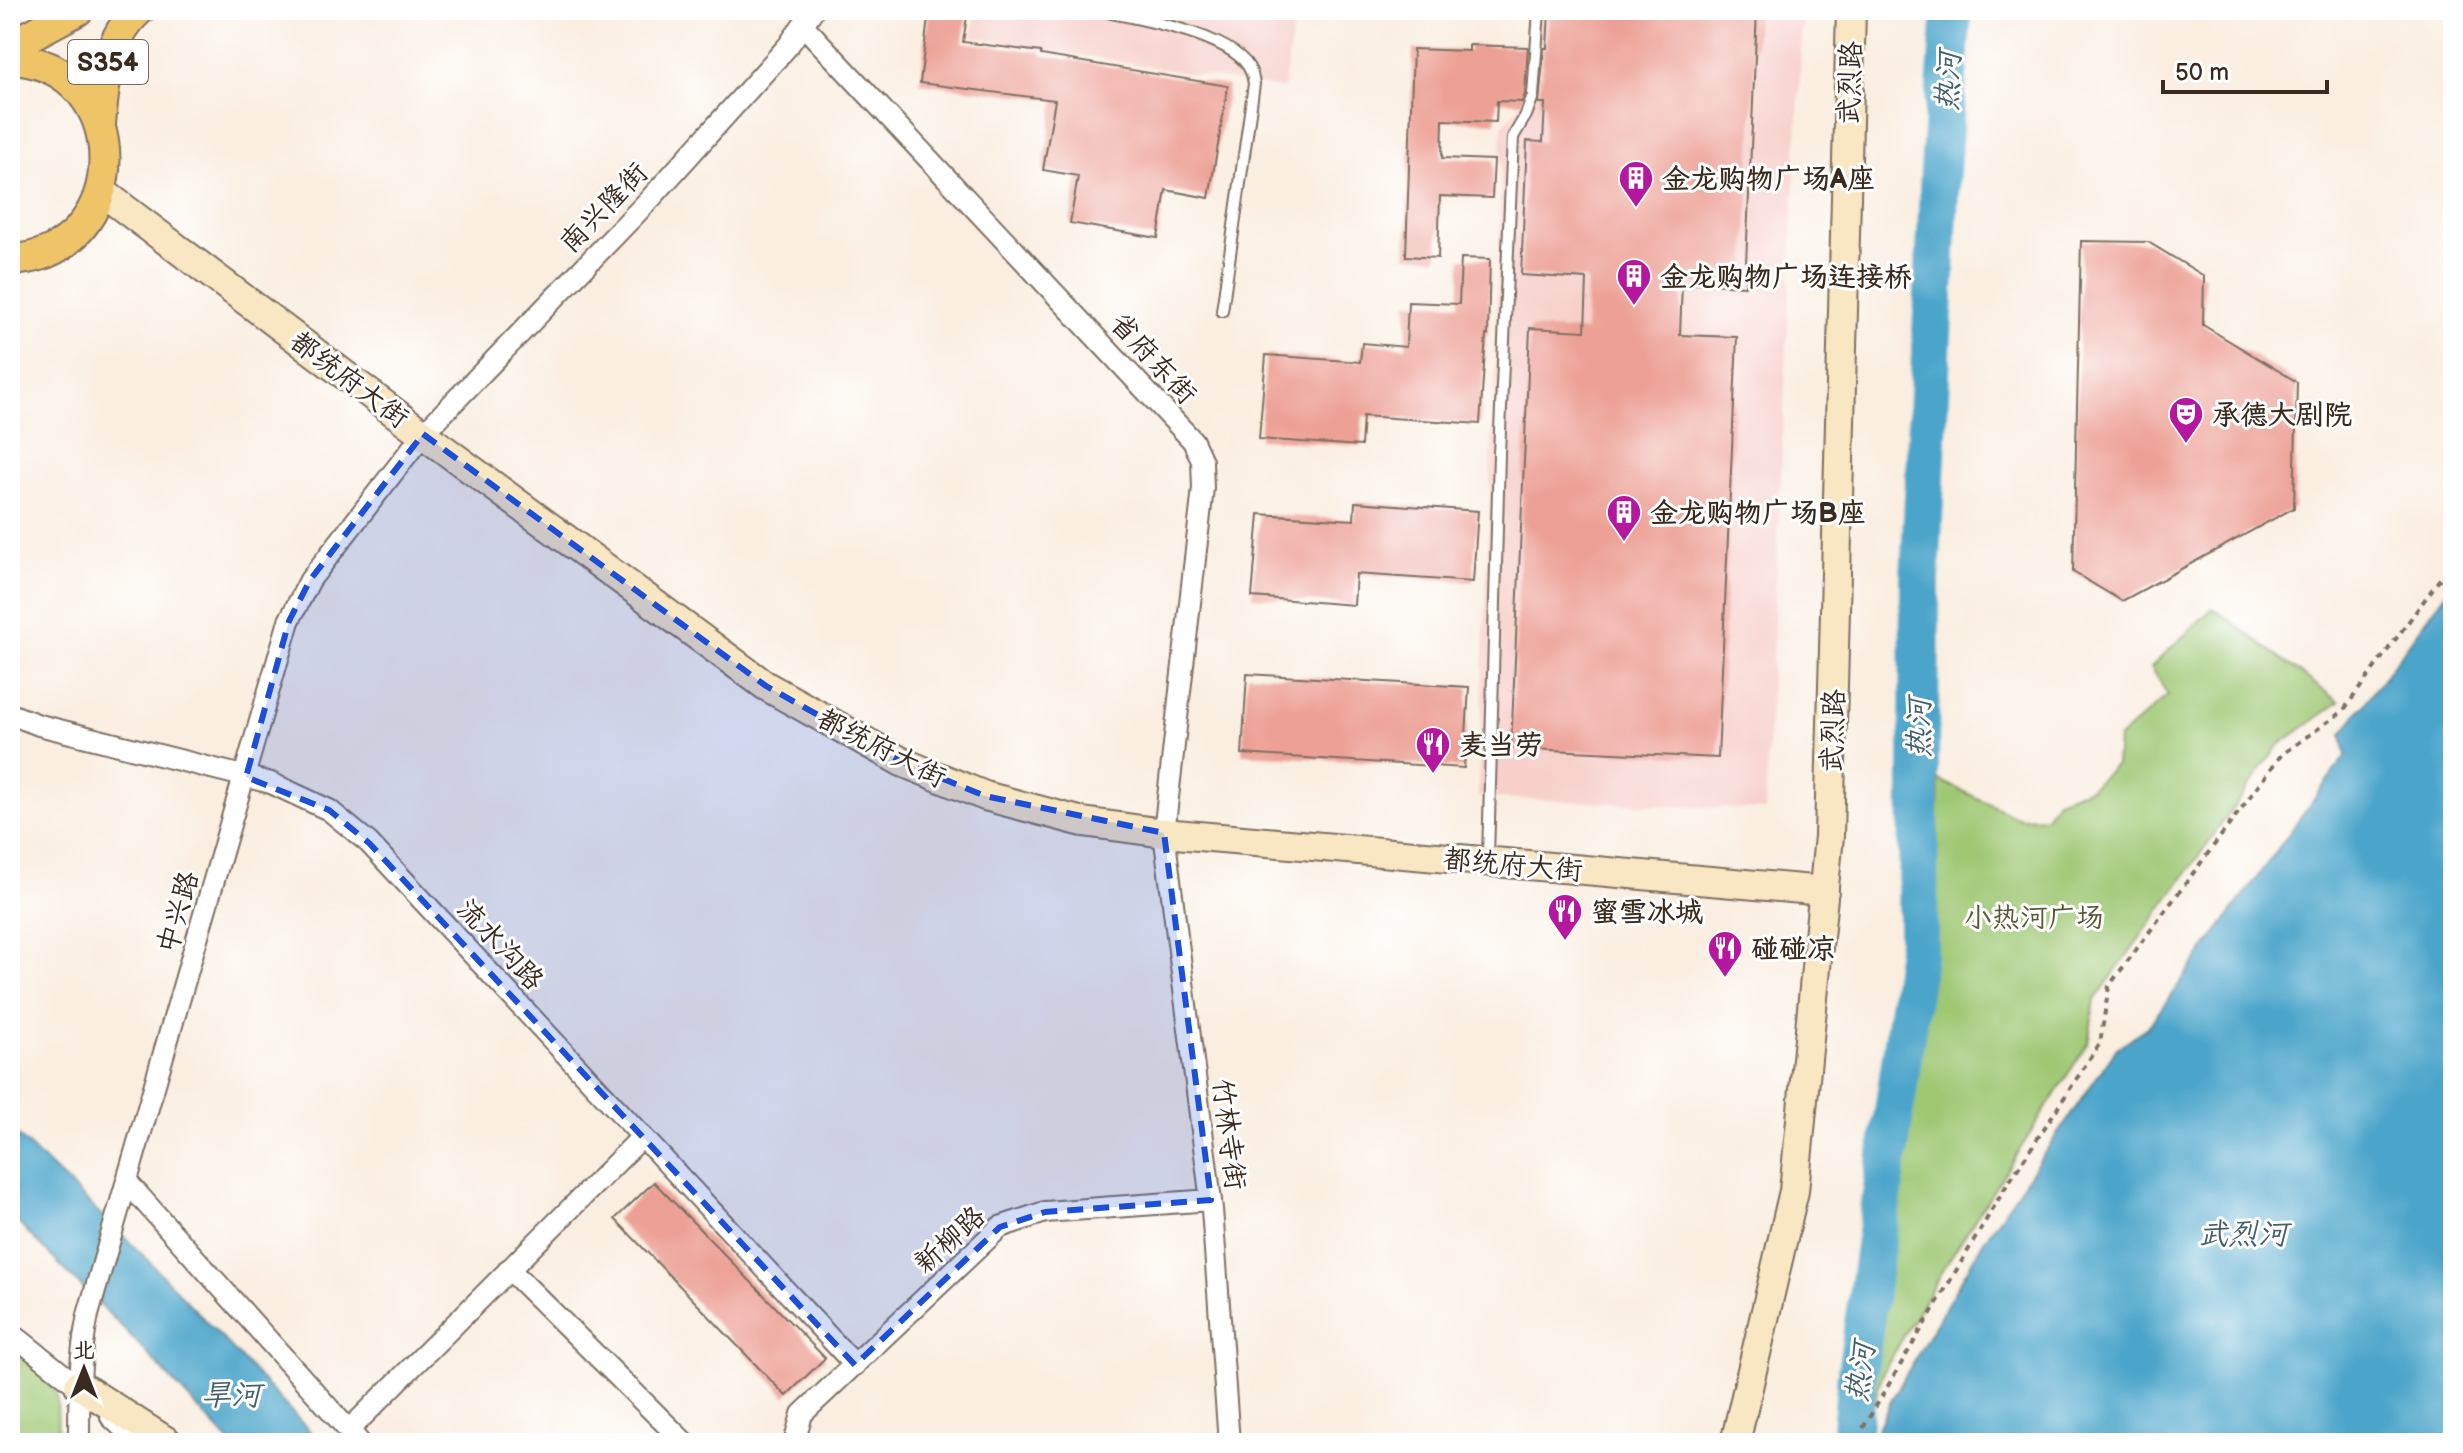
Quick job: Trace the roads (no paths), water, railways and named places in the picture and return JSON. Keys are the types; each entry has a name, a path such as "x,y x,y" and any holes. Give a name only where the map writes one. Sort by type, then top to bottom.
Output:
{"main road":[{"name":"S354","path":"10,46 78,10"},
{"name":"S354","path":"100,124 104,80 112,46 139,10"},
{"name":"武烈路","path":"1735,1443 1794,1191 1829,836 1851,10"},
{"path":"10,59 39,64 70,82 92,108 100,124 106,157 101,191 84,223 70,237 37,255 10,260"},
{"name":"都统府大街","path":"101,191 423,434 766,686 902,762 985,796 1083,822 1164,833 1824,891"},
{"path":"79,1385 169,1443"}],"street":[{"name":"南兴隆街","path":"423,434 651,198 788,46 808,17"},
{"name":"省府东街","path":"808,17 1193,441 1202,461 1203,488 1164,833"},
{"name":"中兴路","path":"79,1443 79,1385 88,1315 289,621 310,580 423,434"},
{"name":"流水沟路","path":"10,714 39,725 271,783 329,810 369,843 855,1365"},
{"name":"竹林寺街","path":"1164,833 1211,1200 1229,1443"},
{"path":"127,1182 354,1437 509,1269 642,1137"},
{"name":"新柳路","path":"803,1443 796,1436 802,1414 1000,1227 1045,1212 1211,1200"},
{"path":"509,1269 685,1443"},
{"path":"10,1332 79,1385 139,1443"}],"lane":[{"path":"1097,10 1200,33 1241,58 1251,70 1254,84 1222,311"},
{"path":"1488,862 1499,454 1513,137 1533,96 1539,10"}],"water":[{"name":"武烈河","path":"2453,584 2453,1443 1871,1443 1893,1397 1985,1239 2117,1048 2148,1027 2346,755 2342,734"},
{"name":"旱河","path":"10,1128 144,1256 321,1443 230,1443 128,1333 10,1215"}],"waterway":[{"name":"热河","path":"1851,1443 1857,1374 1918,942 1920,579 1940,170 1952,10"}],"place":[{"name":"金龙购物广场A座","path":"1636,209"},
{"name":"金龙购物广场连接桥","path":"1634,307"},
{"name":"承德大剧院","path":"2186,445"},
{"name":"金龙购物广场B座","path":"1624,543"},
{"name":"麦当劳","path":"1433,775"},
{"name":"蜜雪冰城","path":"1565,942"},
{"name":"碰碰凉","path":"1725,979"}],"park label":[{"name":"小热河广场","path":"2034,917"}]}
